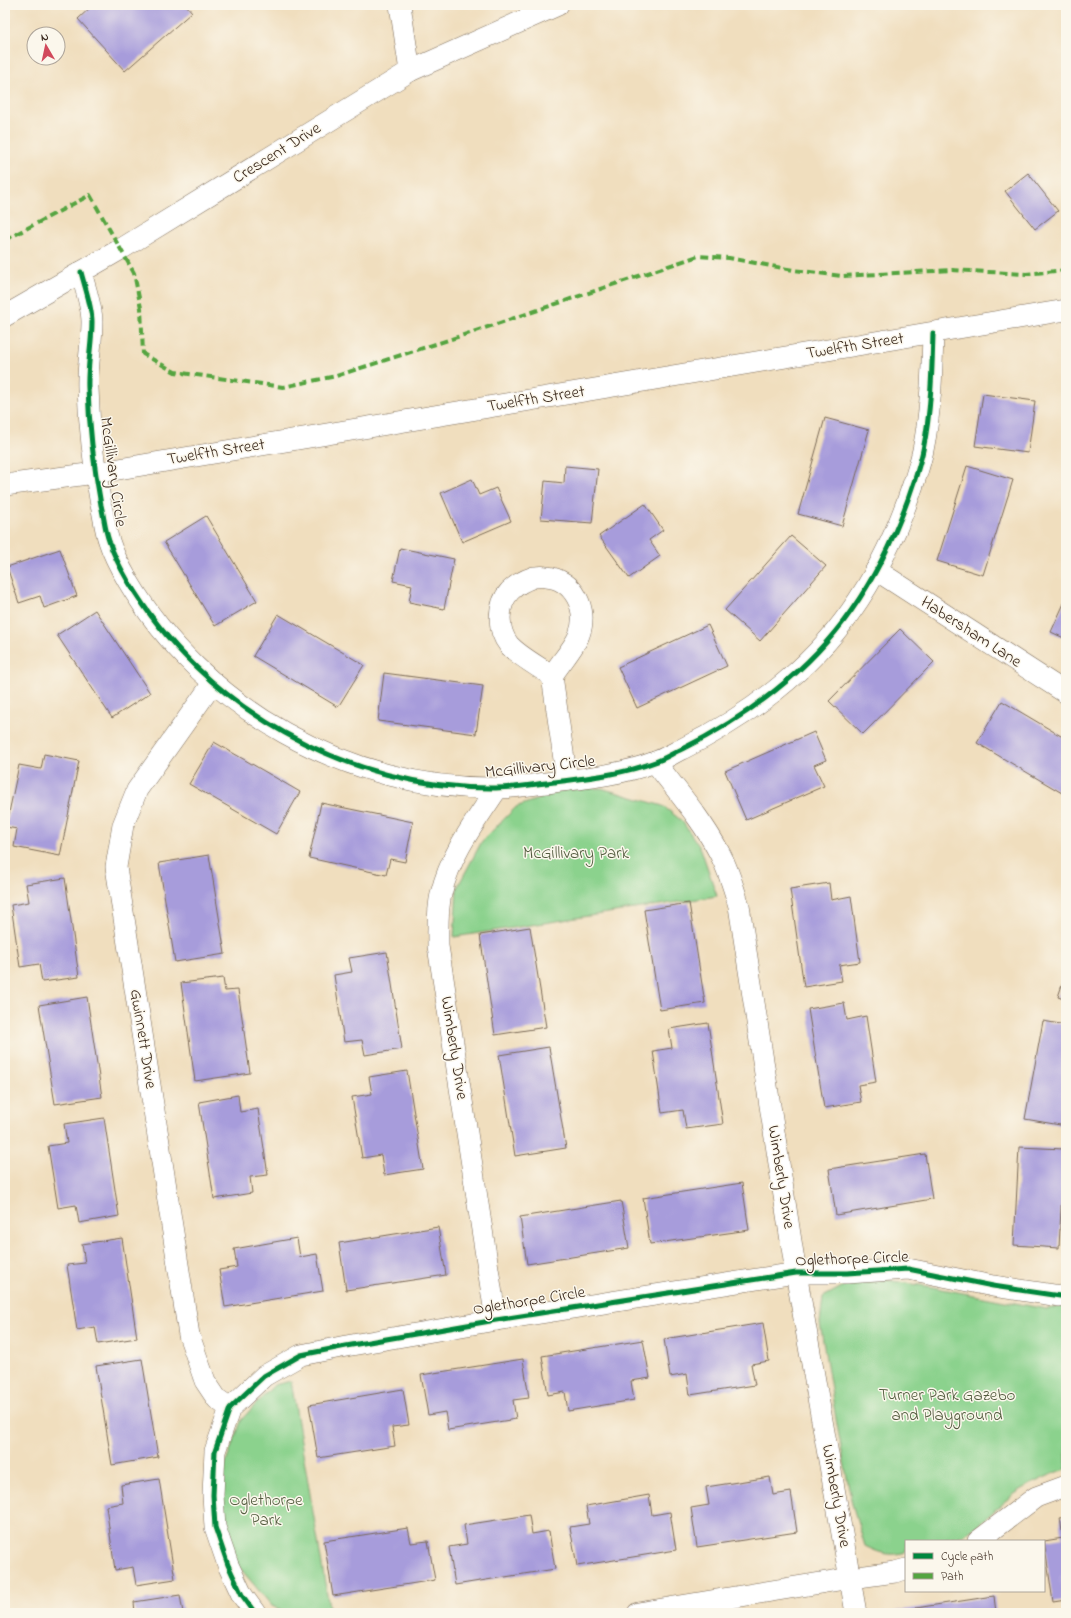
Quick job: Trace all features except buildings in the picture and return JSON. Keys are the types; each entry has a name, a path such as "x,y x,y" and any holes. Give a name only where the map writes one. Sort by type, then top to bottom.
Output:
{"street":[{"path":"400,5 410,71"},
{"name":"Crescent Drive","path":"5,316 81,272 410,71 558,5"},
{"name":"McGillivary Circle","path":"81,272 92,319 88,387 95,473 109,542 127,579 150,614 179,649 213,683 256,716 287,735 326,754 356,766 401,778 440,785 497,789 621,772 655,762 703,739 734,720 769,695 801,668 832,635 851,611 888,548 906,509 923,451 932,389 933,333"},
{"name":"Twelfth Street","path":"5,485 95,473 1066,310"},
{"name":"Habersham Lane","path":"876,570 1066,693"},
{"path":"552,676 509,645 502,632 500,618 502,604 509,592 520,582 534,577 547,577 560,580 571,588 578,598 583,611 583,624 579,636 552,676 567,780"},
{"name":"Gwinnett Drive","path":"213,683 137,790 123,825 116,867 189,1335 205,1381 216,1399 230,1408"},
{"name":"Wimberly Drive","path":"655,762 703,827 721,855 730,876 739,906 796,1273 856,1613"},
{"name":"Wimberly Drive","path":"496,1320 438,946 438,918 441,895 453,860 465,838 497,789"},
{"name":"Oglethorpe Circle","path":"255,1613 242,1595 228,1565 215,1527 213,1495 215,1450 230,1408 264,1376 302,1355 496,1320 796,1273 846,1273 908,1269 994,1286 1060,1296 1066,1295"},
{"path":"979,1540 1036,1497 1066,1486"},
{"path":"638,1613 905,1569"}],"green space":[{"name":"McGillivary Park","path":"601,788 663,806 682,821 701,849 717,896 454,937 457,888 482,841 516,807 563,790"},
{"name":"Turner Park Gazebo and Playground","path":"887,1280 1046,1309 1066,1306 1066,1469 1022,1489 1003,1502 981,1523 963,1535 942,1540 905,1540 905,1552 895,1554 875,1551 865,1546 852,1504 820,1323 823,1297 851,1282"},
{"name":"Oglethorpe Park","path":"291,1381 330,1613 287,1613 272,1606 234,1561 221,1515 224,1468 242,1419 274,1385"}],"marked path":[{"path":"5,240 90,195 134,273 141,308 143,354 175,372 283,387 336,376 470,333 698,256 729,258 793,270 842,276 952,270 1026,274 1066,270"}],"cycle path":[{"path":"81,272 90,303 92,316 88,380 89,417 96,476 106,532 117,561 125,576 159,626 196,667 238,703 285,733 334,757 387,774 441,785 496,788 510,787 593,777 631,770 665,758 730,722 753,707 796,673 834,633 851,611 871,580 903,513 918,468 926,436 931,392 933,333"},
{"path":"255,1613 242,1595 228,1565 215,1527 213,1495 215,1451 230,1408 264,1376 301,1355 496,1320 796,1273 847,1273 908,1269 993,1286 1060,1296 1066,1295"}]}
